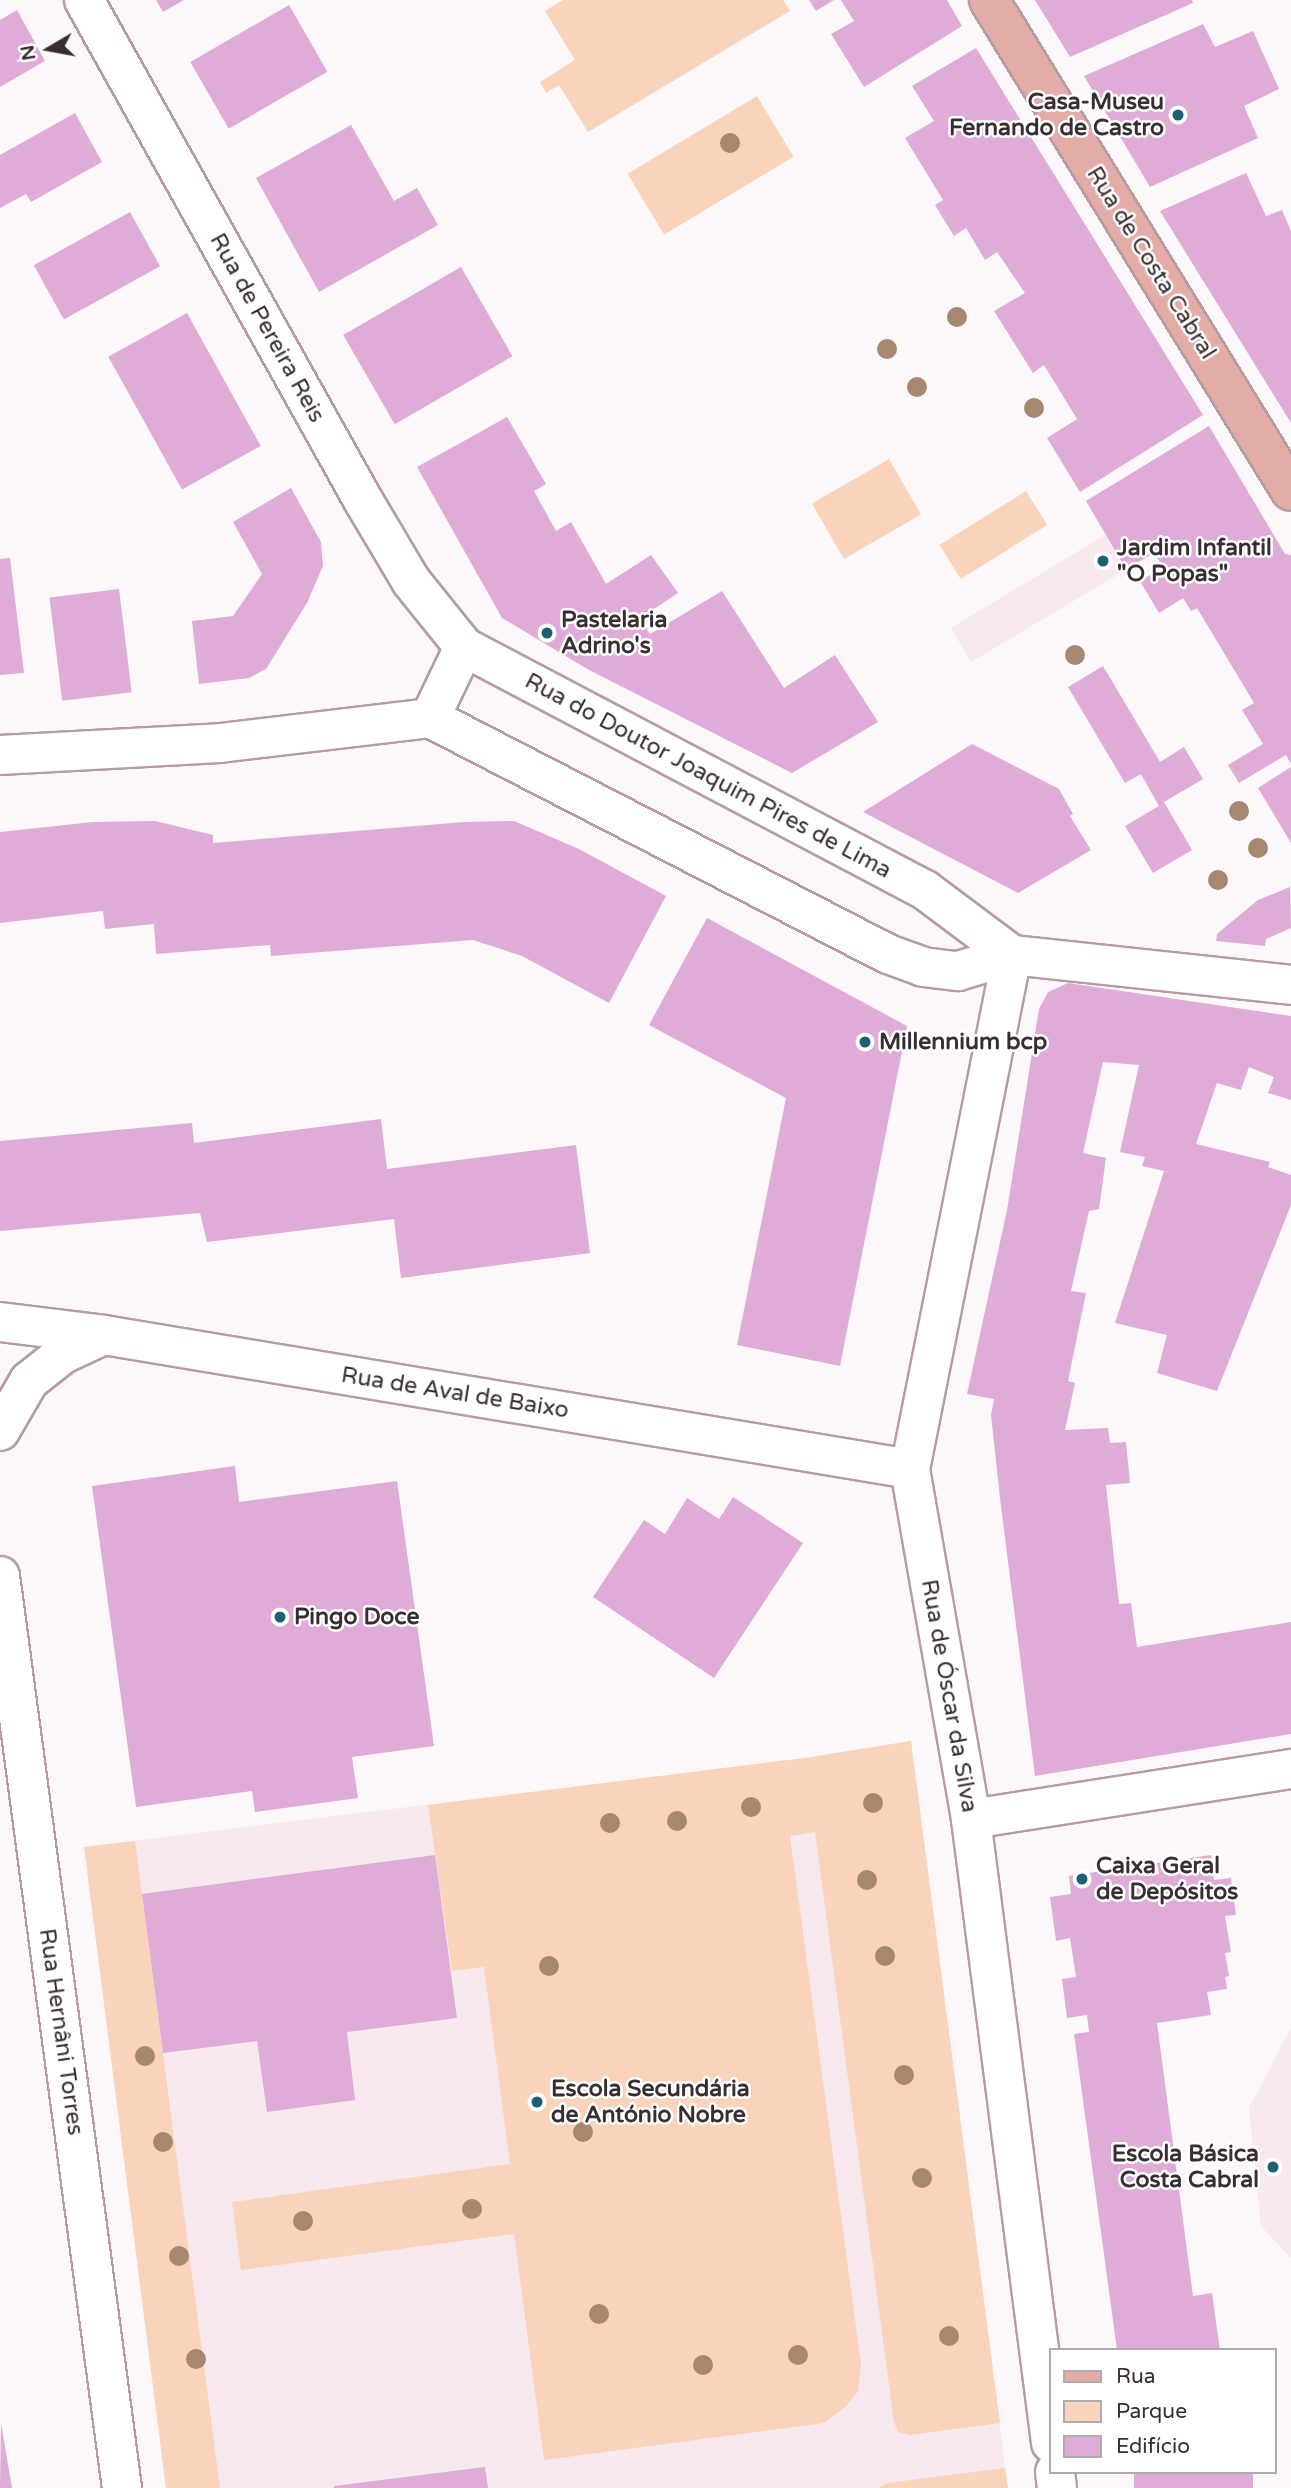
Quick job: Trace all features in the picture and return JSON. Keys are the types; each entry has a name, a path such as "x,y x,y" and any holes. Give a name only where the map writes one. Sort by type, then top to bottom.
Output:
{"main road":[{"name":"Rua de Costa Cabral","path":"989,0 1291,491"}],"street":[{"name":"Rua de Pereira Reis","path":"84,0 370,512 411,581 464,647"},
{"path":"430,718 464,647"},
{"name":"Rua do Doutor Joaquim Pires de Lima","path":"464,647 925,890 1012,955"},
{"path":"0,755 220,743 430,718 888,954 923,967 958,971 1012,955 1291,985"},
{"name":"Rua de Óscar da Silva","path":"1012,955 910,1469 971,1819 1050,2435"},
{"name":"Rua de Aval de Baixo","path":"0,1322 104,1335 910,1469"},
{"path":"0,1431 29,1381 63,1354 104,1335"},
{"name":"Rua Hernâni Torres","path":"0,1576 122,2488"},
{"path":"971,1819 1291,1769"}],"shaded area":[{"name":"Jardim Infantil \"O Popas\"","path":"1229,460 1246,491 1154,553 971,662 951,628"},
{"name":"Escola Secundária de António Nobre","path":"911,1741 1008,2488 166,2488 84,1847 805,1758"},
{"name":"Escola Básica Costa Cabral","path":"1291,2028 1291,2258 1261,2226 1249,2108"}],"green space":[{"path":"563,0 783,0 790,11 588,132 559,85 546,93 540,82 575,60 545,11"},
{"path":"757,96 794,157 664,235 628,174"},
{"path":"889,459 921,514 844,559 812,504"},
{"path":"1026,491 1047,525 961,579 939,545"},
{"path":"911,1741 1000,2423 910,2435 898,2432 894,2422 815,1832 790,1836 861,2364 858,2391 846,2406 824,2423 544,2460 514,2234 241,2270 232,2202 510,2164 484,1967 452,1971 428,1805 805,1758"},
{"path":"135,1841 220,2488 166,2488 84,1847"},
{"path":"1005,2468 1008,2488 878,2488 887,2483"}],"building":[{"path":"156,0 184,0 163,12"},
{"path":"809,0 834,0 816,11"},
{"path":"841,0 947,0 962,26 864,87 831,34 854,21"},
{"path":"1035,0 1192,0 1193,3 1070,57"},
{"path":"289,5 328,72 229,129 190,62"},
{"path":"17,10 45,61 0,87 0,20"},
{"name":"Casa-Museu Fernando de Castro","path":"1203,24 1215,47 1253,31 1279,89 1244,106 1258,138 1150,187 1084,76"},
{"path":"976,48 1203,415 1080,492 1047,438 1077,419 1044,365 1033,373 994,311 1025,293 997,252 985,260 966,228 954,236 935,205 943,200 905,138 934,121 912,86"},
{"path":"75,113 102,162 31,202 26,194 0,208 0,155"},
{"path":"351,125 394,201 417,188 438,225 319,292 256,178"},
{"path":"1246,173 1266,216 1282,210 1291,231 1291,423 1160,211"},
{"path":"130,212 160,266 64,320 34,265"},
{"path":"461,267 512,356 395,424 343,335"},
{"path":"187,313 261,446 182,490 108,357"},
{"path":"507,417 546,484 534,491 556,531 571,522 606,584 651,555 678,593 640,618 650,634 722,591 784,688 835,655 878,722 792,773 589,670 502,618 417,467"},
{"path":"1209,426 1285,554 1291,555 1291,764 1286,755 1239,783 1228,765 1263,744 1242,710 1254,703 1197,608 1191,611 1183,598 1159,613 1140,581 1163,567 1154,553 1126,569 1086,501"},
{"path":"291,488 321,542 323,566 307,603 266,669 249,678 199,684 192,621 233,616 262,574 233,522"},
{"path":"10,558 24,673 0,675 0,559"},
{"path":"119,589 132,692 62,701 50,598"},
{"path":"1103,666 1160,762 1184,747 1203,779 1164,802 1192,850 1153,873 1125,826 1159,806 1141,774 1125,783 1068,687"},
{"path":"972,744 1059,789 1073,814 1070,816 1091,850 1018,893 863,812"},
{"path":"1291,767 1291,843 1258,788"},
{"path":"155,821 213,835 213,843 464,822 514,821 579,849 666,896 609,1003 522,956 473,940 271,956 270,945 156,954 154,924 105,929 103,911 0,923 0,832 93,822"},
{"path":"1290,887 1291,928 1266,939 1265,946 1216,941 1217,934 1258,900"},
{"path":"707,918 907,1026 840,1366 737,1345 786,1098 649,1025"},
{"path":"1068,983 1291,1016 1291,1100 1268,1093 1274,1077 1249,1067 1241,1090 1217,1083 1196,1144 1270,1162 1268,1167 1291,1175 1291,1205 1217,1391 1157,1373 1167,1335 1115,1323 1164,1171 1142,1166 1145,1157 1120,1152 1139,1065 1103,1062 1083,1153 1106,1158 1099,1209 1089,1211 1071,1291 1086,1293 1068,1381 1075,1383 1065,1430 1108,1428 1110,1443 1126,1442 1130,1483 1106,1485 1119,1604 1131,1603 1137,1647 1291,1622 1291,1734 1035,1776 1000,1498 991,1415 994,1399 967,1394 1007,1210 1039,1009 1048,992"},
{"path":"381,1119 387,1169 576,1145 590,1253 401,1278 394,1219 207,1242 200,1213 0,1231 0,1141 192,1123 194,1143"},
{"path":"235,1466 239,1502 397,1481 434,1746 352,1757 358,1798 255,1812 252,1791 136,1807 92,1486"},
{"path":"733,1497 803,1543 714,1678 593,1597 644,1520 665,1534 687,1498 719,1519"},
{"path":"435,1855 457,2018 347,2032 355,2100 267,2112 257,2041 163,2053 142,1894"},
{"path":"1211,1855 1214,1880 1231,1878 1236,1915 1225,1916 1231,1952 1225,1953 1229,1976 1225,1977 1227,1989 1207,1992 1211,2015 1157,2023 1193,2296 1212,2293 1220,2348 1117,2348 1074,2034 1089,2032 1087,2015 1067,2018 1062,1979 1076,1977 1070,1938 1056,1941 1050,1897 1071,1894 1069,1876 1141,1865 1143,1876 1159,1874 1157,1863"},
{"path":"1,2423 12,2488 0,2488"},
{"path":"485,2467 488,2488 334,2488 334,2486"},
{"path":"1134,2474 1253,2474 1253,2488 1134,2488"}],"place":[{"name":"Casa-Museu Fernando de Castro","path":"1178,115"},
{"name":"Jardim Infantil \"O Popas\"","path":"1103,561"},
{"name":"Pastelaria Adrino's","path":"547,633"},
{"name":"Millennium bcp","path":"865,1042"},
{"name":"Pingo Doce","path":"280,1617"},
{"name":"Caixa Geral de Depósitos","path":"1082,1879"},
{"name":"Escola Secundária de António Nobre","path":"537,2102"},
{"name":"Escola Básica Costa Cabral","path":"1273,2167"}]}
